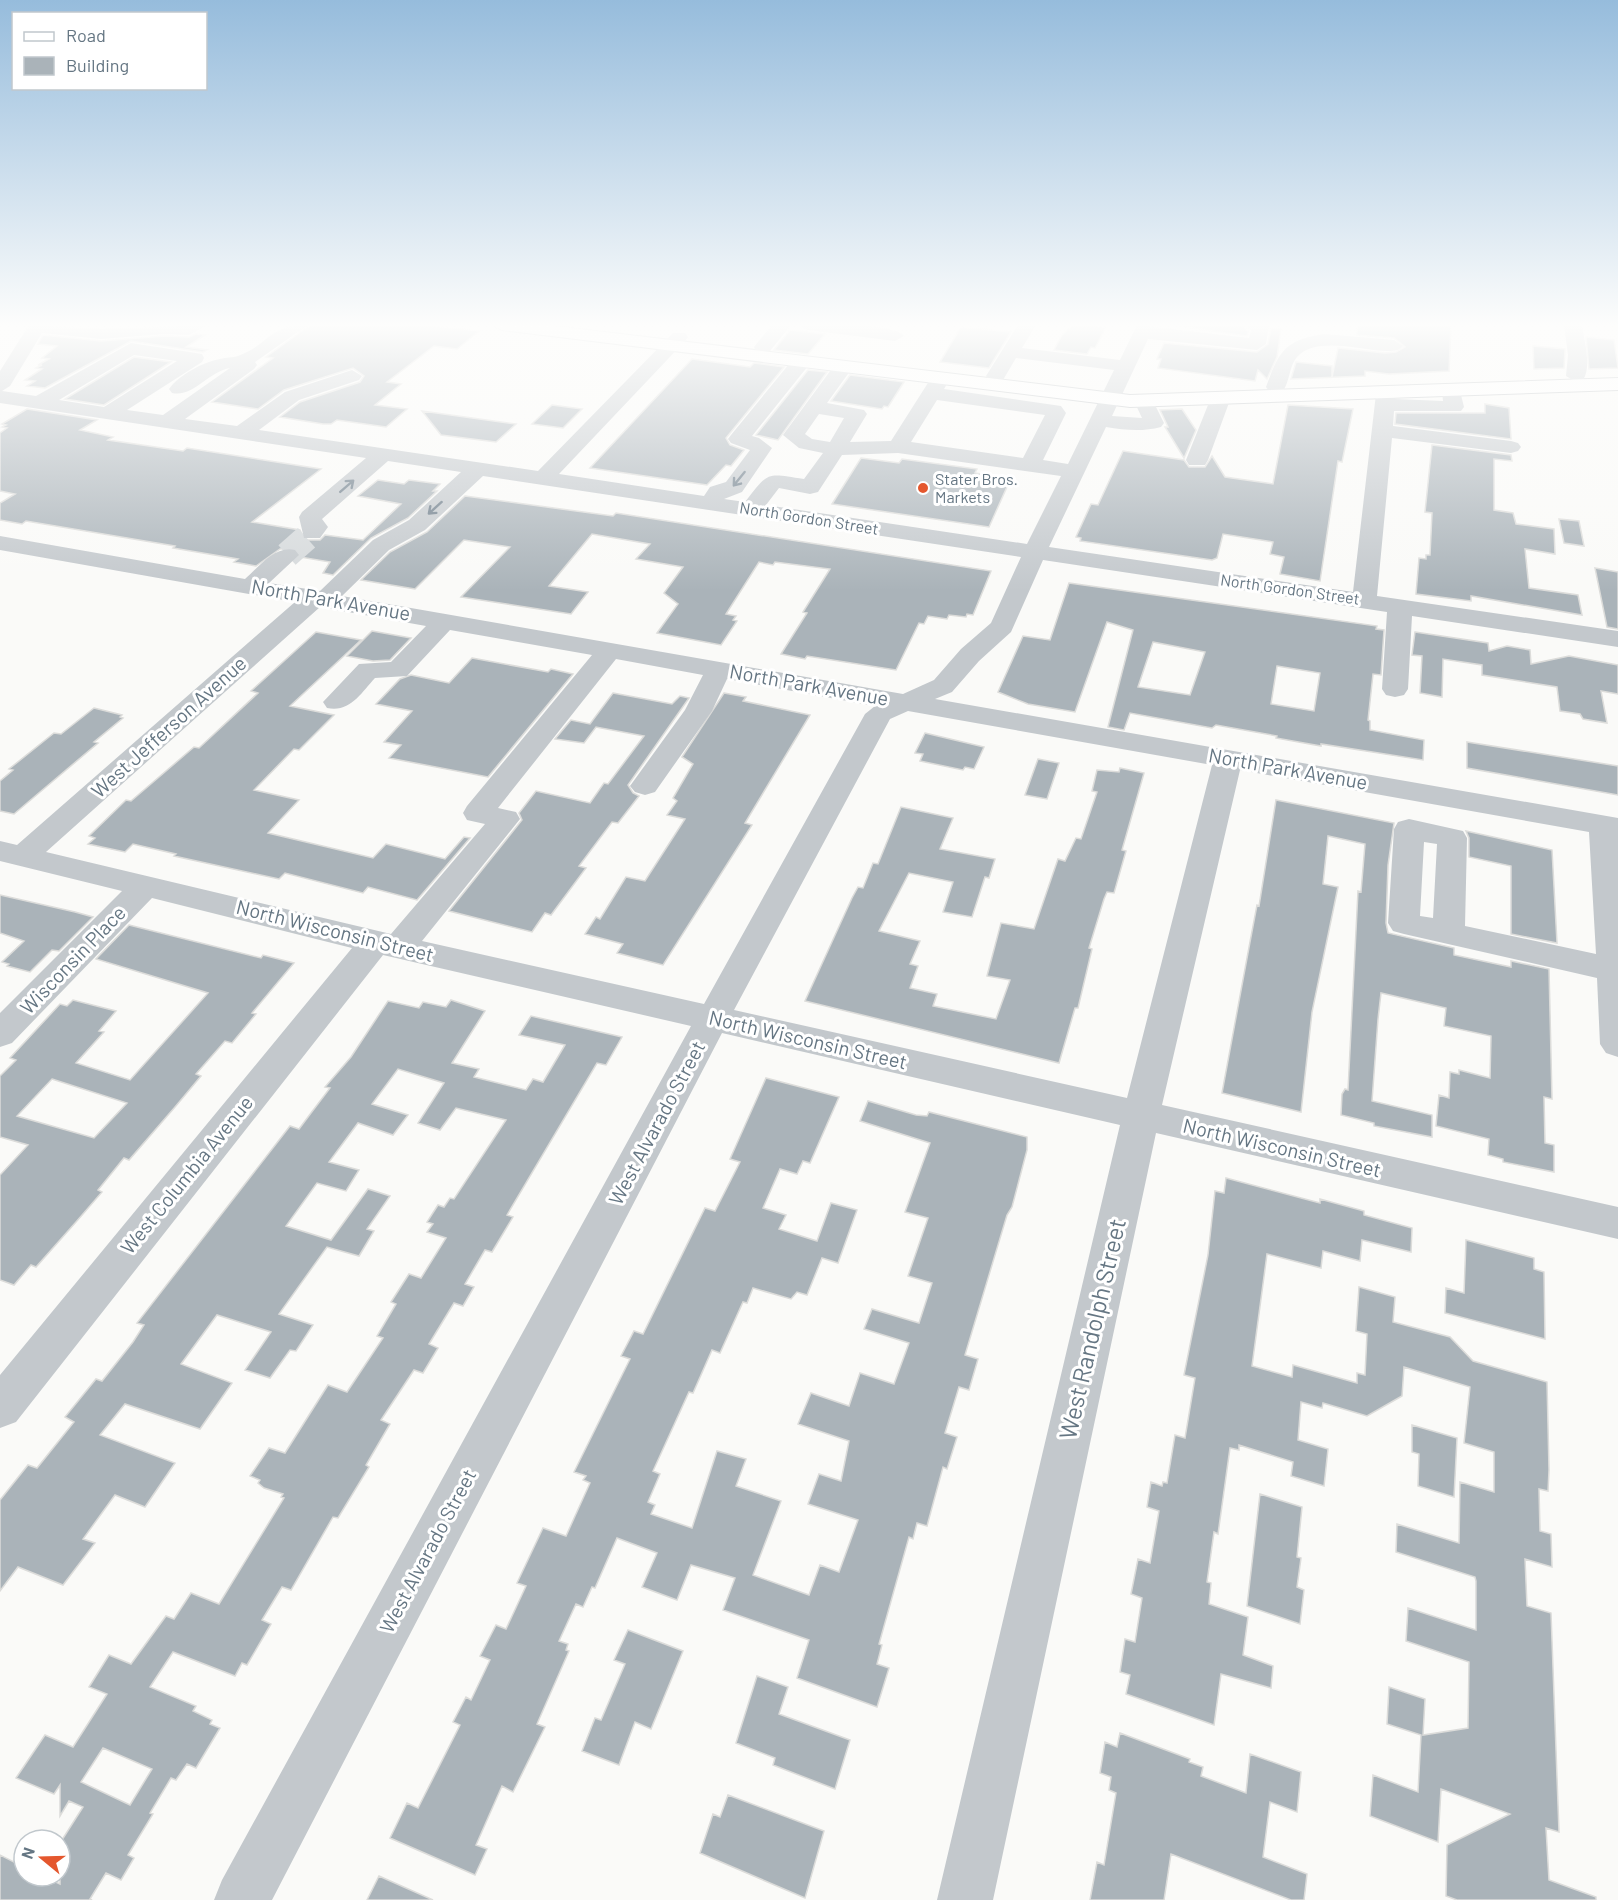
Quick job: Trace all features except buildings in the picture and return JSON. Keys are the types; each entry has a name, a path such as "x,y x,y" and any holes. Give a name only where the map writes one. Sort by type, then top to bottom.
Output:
{"street":[{"name":"North Gordon Street","path":"113,414 1618,639"},
{"path":"135,417 140,414"},
{"path":"167,422 179,414"},
{"path":"241,433 268,414"},
{"path":"543,478 605,414"},
{"path":"710,503 718,492 734,487 762,448 752,442 738,439 759,414"},
{"path":"808,414 793,435 806,444 836,449 898,447 1074,471"},
{"path":"751,509 773,481 810,487 836,449 857,414 855,414"},
{"path":"898,447 918,414"},
{"path":"1030,465 1055,414"},
{"name":"West Alvarado Street","path":"242,1900 713,1017 879,714 943,686 970,654 1002,627 1035,552 1103,414"},
{"path":"1119,414 1130,425 1154,423 1150,414"},
{"path":"1197,460 1215,414"},
{"path":"1364,600 1383,414"},
{"path":"1383,431 1511,447"},
{"path":"311,525 384,454"},
{"name":"West Jefferson Avenue","path":"12,854 381,545 417,525 478,468"},
{"name":"North Park Avenue","path":"0,543 1611,826"},
{"path":"251,586 287,555"},
{"path":"1395,689 1400,606"},
{"path":"337,702 368,670 398,670 446,620"},
{"name":"West Columbia Avenue","path":"0,1408 387,944 505,819 478,813 610,650"},
{"path":"645,786 698,711 719,669"},
{"name":"West Randolph Street","path":"965,1900 1141,1116 1228,759"},
{"path":"1449,933 1454,799"},
{"path":"1611,826 1613,970 1618,1044"},
{"path":"1452,838 1409,829 1404,923 1613,970"},
{"name":"North Wisconsin Street","path":"12,854 387,944 1618,1223"},
{"name":"Wisconsin Place","path":"0,1035 147,885"}],"tunnel":[{"path":"287,555 312,533"}],"place":[{"name":"Stater Bros. Markets","path":"923,488"}]}
